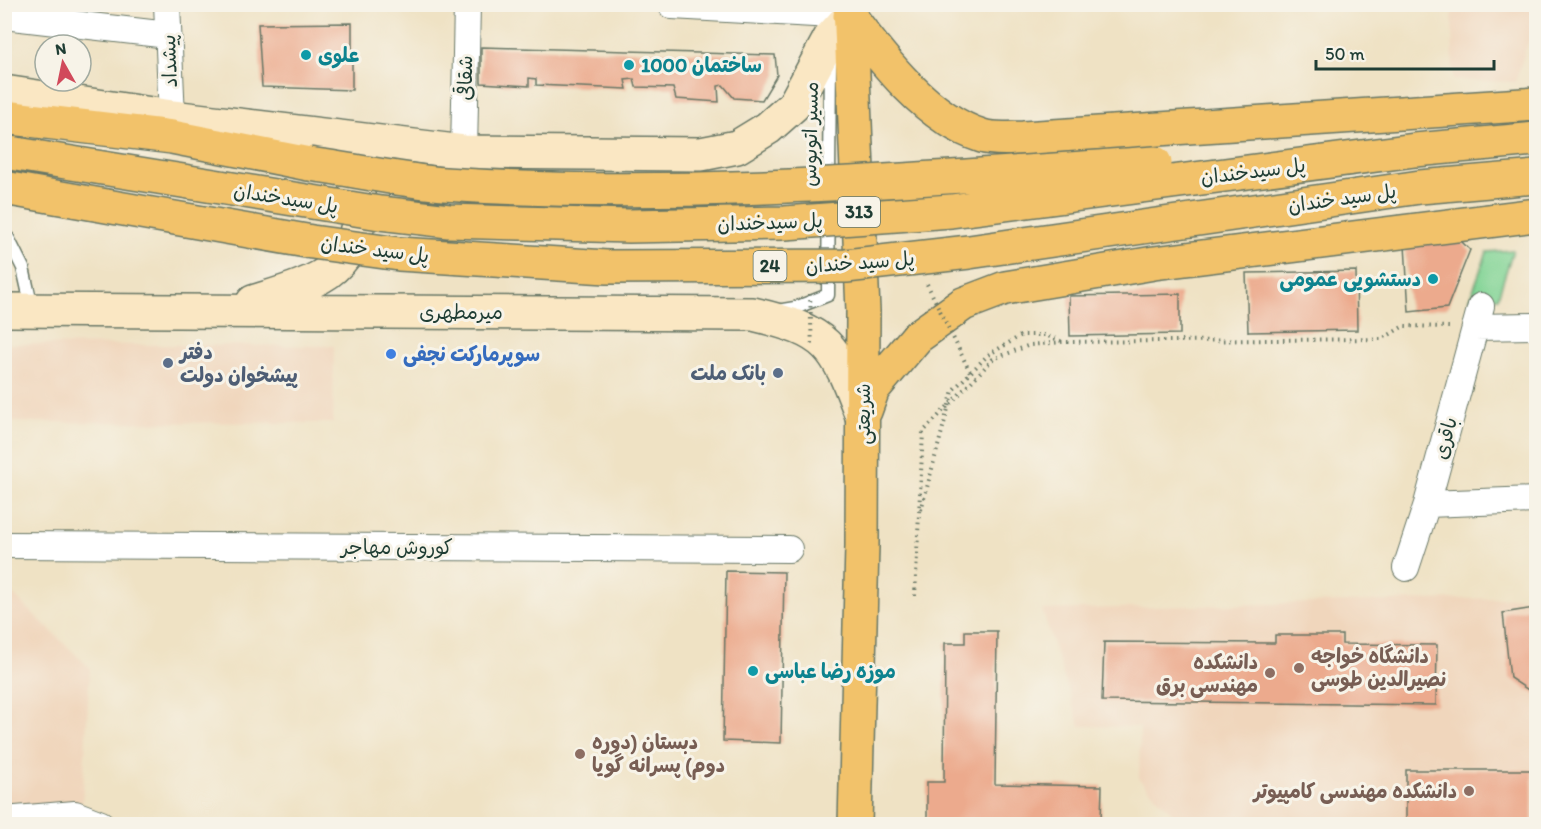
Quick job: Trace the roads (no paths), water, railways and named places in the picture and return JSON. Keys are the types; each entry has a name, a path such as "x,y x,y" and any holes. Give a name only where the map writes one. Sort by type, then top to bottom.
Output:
{"main road":[{"path":"309,148 701,154 737,147 768,128 794,105 838,16 911,89 964,129 984,137 1023,138 1536,104"},
{"name":"شریعتی","path":"838,16 864,311 855,825"},
{"path":"4,92 172,117 309,148 441,183 568,190 842,184 1175,161 1310,164"},
{"path":"4,117 172,137 338,149 355,179 361,210 354,240 333,269 290,291 223,311"},
{"path":"1142,130 1123,161 1118,197 1128,232 1154,263"},
{"name":"پل سیدخندان","path":"4,152 380,213 449,221 629,226 785,223 951,211 1415,150 1536,139"},
{"name":"پل سید خندان","path":"4,188 312,242 399,254 607,267 834,266 969,252 1420,187 1536,177"},
{"path":"863,419 873,388 910,345 934,322 983,294 1026,282 1154,263 1536,215"},
{"name":"میرمطهری","path":"18,310 753,314 800,327 815,334 832,351 848,377 863,419"}],"street":[{"name":"پیشداد","path":"167,4 172,117"},
{"name":"شقاقی","path":"464,152 466,4"},
{"path":"672,6 838,16"},
{"path":"4,16 168,35"},
{"name":"باقری","path":"1406,568 1427,504 1478,317 1536,326"},
{"path":"1427,504 1536,500"},
{"name":"کوروش مهاجر","path":"4,545 789,549"},
{"path":"4,820 75,814 101,825"}],"lane":[{"name":"مسیر اتوبوس","path":"753,314 795,308 828,295 838,16"},
{"path":"4,235 8,237 23,268 18,310"}],"place":[{"name":"علوی","path":"306,55"},
{"name":"ساختمان 1000","path":"629,65"},
{"name":"دستشویی عمومی","path":"1433,279"},
{"name":"سوپرمارکت نجفی","path":"391,354"},
{"name":"دفتر پیشخوان دولت","path":"168,363"},
{"name":"بانک ملت","path":"778,373"},
{"name":"دانشگاه خواجه نصیرالدین طوسی","path":"1299,668"},
{"name":"موزه رضا عباسی","path":"753,671"},
{"name":"دانشکده مهندسی برق","path":"1270,673"},
{"name":"دبستان (دوره دوم) پسرانه گویا","path":"580,754"},
{"name":"دانشکده مهندسی کامپیوتر","path":"1469,791"}]}
